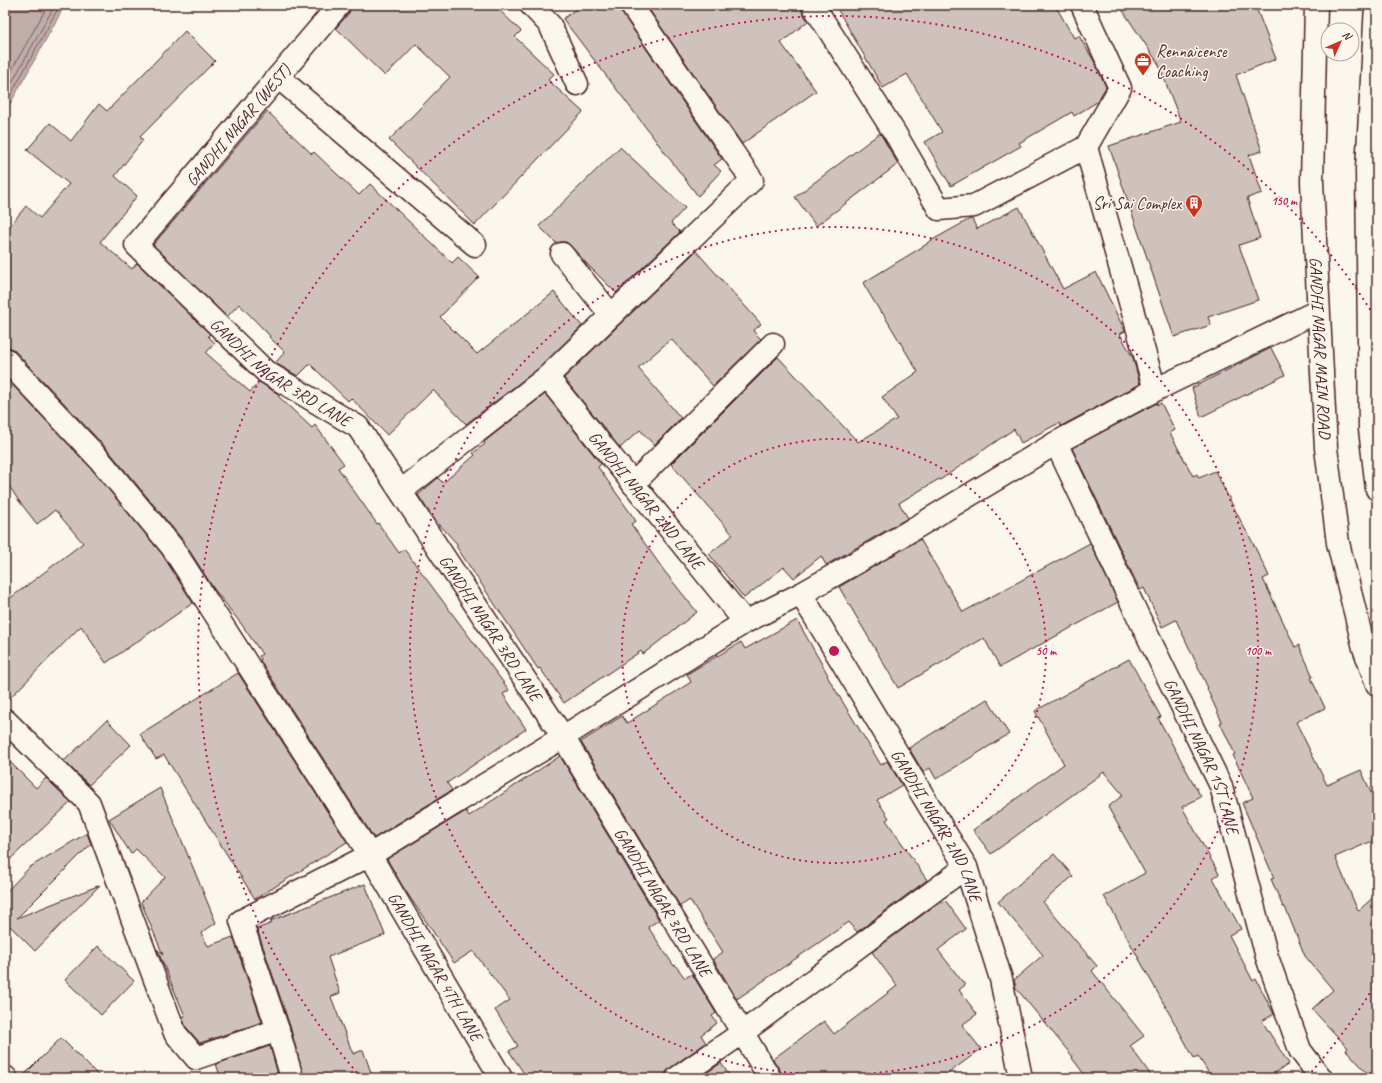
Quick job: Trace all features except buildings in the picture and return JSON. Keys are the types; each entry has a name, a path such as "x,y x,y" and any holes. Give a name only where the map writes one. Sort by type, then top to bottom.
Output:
{"street":[{"name":"GANDHI NAGAR (WEST)","path":"136,245 339,5"},
{"path":"531,5 550,24 577,84"},
{"path":"401,491 547,377 752,180 631,5"},
{"path":"813,5 896,135 939,209 974,206 1086,147 1120,88 1082,5"},
{"name":"GANDHI NAGAR MAIN ROAD","path":"1316,5 1312,182 1326,448 1338,543 1364,648 1377,684"},
{"path":"1376,5 1367,169 1370,429 1377,489"},
{"path":"278,78 475,245"},
{"path":"1086,147 1155,390"},
{"name":"GANDHI NAGAR 3RD LANE","path":"136,245 266,372 358,427 564,737 770,1078"},
{"path":"562,254 611,315"},
{"path":"292,1078 278,1030 241,921 370,856 564,737 745,622 801,594 880,549 1056,443 1155,390 1318,311"},
{"path":"633,484 773,344"},
{"name":"GANDHI NAGAR 4TH LANE","path":"5,359 100,459 172,546 370,856 501,1078"},
{"name":"GANDHI NAGAR 2ND LANE","path":"547,377 745,622"},
{"name":"GANDHI NAGAR 1ST LANE","path":"1056,443 1221,786 1267,957 1300,1050 1321,1078"},
{"name":"GANDHI NAGAR 2ND LANE","path":"801,594 966,867 1000,979 1021,1078"},
{"path":"6,724 89,803 175,1033 196,1058 278,1030"},
{"path":"677,1078 742,1033 966,867"}],"water":[{"path":"5,5 65,5 5,113"}],"place":[{"name":"Rennaicense Coaching","path":"1143,76"},
{"name":"Sri Sai Complex","path":"1194,218"}]}
